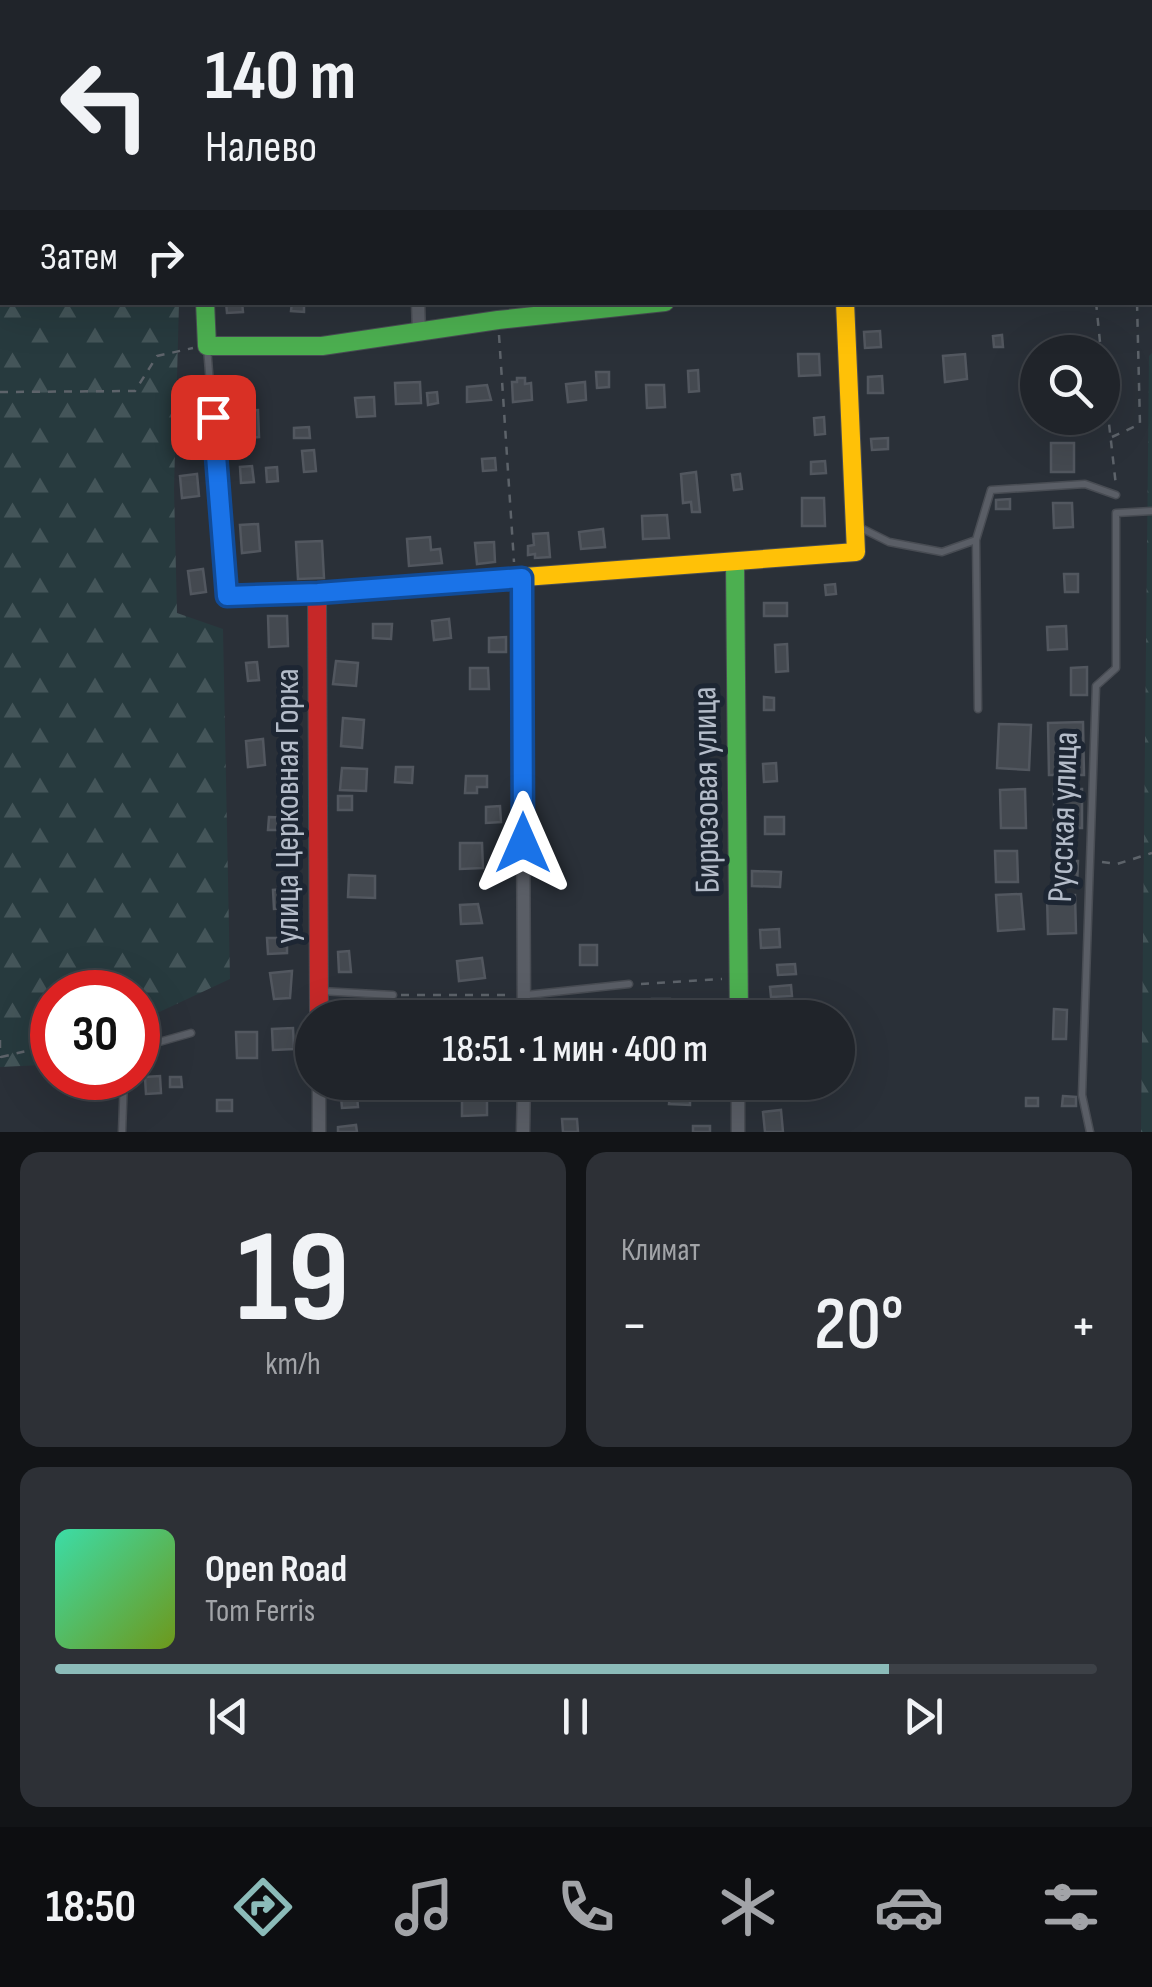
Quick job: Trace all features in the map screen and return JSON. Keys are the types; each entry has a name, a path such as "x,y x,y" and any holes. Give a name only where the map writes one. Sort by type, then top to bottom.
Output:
{"street":[{"path":"205,305 207,346 322,346 498,320 636,305"},
{"path":"418,305 419,334"},
{"path":"318,593 856,552 844,305"},
{"name":"Бирюзовая улица","path":"735,562 739,1000"},
{"path":"518,578 524,1000"},
{"name":"улица Церковная Горка","path":"318,593 319,1000"},
{"path":"319,1100 319,1132"},
{"path":"524,1100 524,1132"},
{"path":"738,1100 738,1132"}],"lane":[{"path":"207,346 227,596 318,593"},
{"path":"978,709 976,540 991,490 1085,484 1116,495"},
{"name":"Русская улица","path":"1090,1132 1082,1095 1096,686 1116,668 1116,513 1152,511"},
{"path":"856,526 889,542 942,552 976,540"},
{"path":"524,995 629,984"},
{"path":"319,990 393,995"},
{"path":"160,1042 190,1033"},
{"path":"122,1132 123,1100"}],"path":[{"path":"1096,305 1100,335"},
{"path":"1112,438 1140,424 1137,305"},
{"path":"498,320 518,578"},
{"path":"0,392 135,391 157,356 207,346"},
{"path":"1112,435 1116,495"},
{"path":"1090,861 1117,864 1152,853"},
{"path":"629,984 739,978"},
{"path":"393,995 524,995"},
{"path":"0,1040 1,1058 30,1051"}],"green space":[{"path":"0,305 179,305 174,489 177,613 223,629 230,979 160,1012 160,970 30,970 30,1066 0,1067"},
{"path":"1152,353 1152,1132 1141,1132 1149,356"}],"building":[{"path":"226,305 242,305 243,312 227,313"},
{"path":"292,305 304,305 304,312 291,311"},
{"path":"880,331 881,347 865,348 864,332"},
{"path":"1002,335 1003,347 994,347 993,336"},
{"path":"798,354 819,354 820,375 799,376"},
{"path":"965,354 967,379 945,382 943,356"},
{"path":"698,370 699,391 689,392 688,371"},
{"path":"596,372 609,372 609,387 597,388"},
{"path":"882,376 883,393 868,393 868,377"},
{"path":"517,378 531,383 532,400 513,402 512,382 517,382"},
{"path":"420,382 421,403 396,404 395,383"},
{"path":"585,382 586,400 568,402 566,384"},
{"path":"487,385 491,400 467,402 467,387"},
{"path":"646,385 664,385 665,407 647,408"},
{"path":"437,392 438,403 428,405 427,393"},
{"path":"374,397 375,416 357,417 355,398"},
{"path":"258,410 259,437 236,439 235,411"},
{"path":"824,417 825,434 815,435 814,418"},
{"path":"309,427 310,438 294,438 294,428"},
{"path":"888,438 888,449 872,450 871,439"},
{"path":"1051,443 1074,443 1074,472 1051,472"},
{"path":"314,450 316,471 304,472 302,451"},
{"path":"495,458 496,470 483,471 482,459"},
{"path":"825,461 826,473 811,474 811,462"},
{"path":"252,466 254,482 241,483 240,467"},
{"path":"277,467 278,481 267,482 266,468"},
{"path":"696,472 700,512 692,512 691,502 683,503 681,474"},
{"path":"197,474 199,496 182,498 180,476"},
{"path":"740,474 742,489 734,490 732,475"},
{"path":"802,498 824,498 825,526 802,526"},
{"path":"1010,499 1010,509 996,509 996,500"},
{"path":"1053,503 1072,503 1073,527 1054,528"},
{"path":"667,515 669,538 643,539 642,516"},
{"path":"258,524 260,551 242,553 240,525"},
{"path":"603,529 605,547 581,549 579,532"},
{"path":"548,533 550,557 528,555 528,546 534,545 533,534"},
{"path":"430,537 431,550 440,549 442,563 409,566 407,539"},
{"path":"322,541 324,578 298,579 296,542"},
{"path":"494,542 495,562 477,564 475,543"},
{"path":"203,569 206,592 191,594 188,571"},
{"path":"1064,574 1078,574 1078,592 1065,592"},
{"path":"835,584 836,594 826,595 825,585"},
{"path":"764,603 787,603 787,616 764,616"},
{"path":"268,616 287,616 288,646 269,647"},
{"path":"449,619 451,638 434,640 432,621"},
{"path":"373,624 392,624 391,639 373,638"},
{"path":"1066,626 1067,649 1048,650 1047,627"},
{"path":"506,637 506,652 489,652 489,638"},
{"path":"787,644 788,671 776,672 775,645"},
{"path":"336,661 358,663 356,686 333,684"},
{"path":"257,662 259,680 248,681 246,663"},
{"path":"1087,667 1087,695 1071,695 1071,668"},
{"path":"470,668 488,668 489,689 470,689"},
{"path":"764,697 774,698 774,710 764,710"},
{"path":"343,718 364,720 362,748 341,746"},
{"path":"1083,722 1084,775 1049,775 1048,723"},
{"path":"999,724 1031,725 1029,770 997,768"},
{"path":"263,739 265,765 248,767 246,741"},
{"path":"776,763 777,781 764,782 763,764"},
{"path":"396,767 413,767 412,783 395,782"},
{"path":"342,768 367,769 366,791 340,790"},
{"path":"466,776 487,776 487,787 477,787 477,793 465,793"},
{"path":"1025,789 1026,828 1001,828 1000,790"},
{"path":"1054,789 1082,789 1082,828 1054,828"},
{"path":"338,796 352,796 352,810 338,810"},
{"path":"500,806 501,822 486,823 486,807"},
{"path":"269,817 292,818 292,830 268,830"},
{"path":"765,817 784,817 784,834 765,834"},
{"path":"460,843 482,843 483,868 460,869"},
{"path":"284,848 285,857 293,856 294,868 277,869 276,849"},
{"path":"995,851 1017,851 1018,882 996,882"},
{"path":"1062,861 1078,861 1077,885 1061,885"},
{"path":"752,871 781,872 780,887 752,886"},
{"path":"349,875 375,876 375,898 348,897"},
{"path":"285,889 286,908 274,909 273,890"},
{"path":"1021,894 1024,929 998,931 996,895"},
{"path":"1075,895 1076,933 1048,934 1047,896"},
{"path":"478,904 482,923 461,924 460,905"},
{"path":"779,929 780,947 761,948 760,930"},
{"path":"267,938 287,938 287,953 268,954"},
{"path":"580,945 597,945 597,965 580,965"},
{"path":"349,951 351,972 339,972 338,952"},
{"path":"482,958 485,978 459,981 457,961"},
{"path":"795,964 796,974 778,975 777,965"},
{"path":"292,971 290,998 274,999 270,973"},
{"path":"791,985 792,996 771,997 770,987"},
{"path":"1054,1009 1067,1010 1066,1039 1053,1039"},
{"path":"293,1028 294,1049 273,1050 272,1029"},
{"path":"236,1032 257,1032 257,1058 237,1058"},
{"path":"170,1077 181,1077 182,1087 170,1087"},
{"path":"1063,1096 1076,1097 1076,1106 1062,1106"},
{"path":"1026,1098 1038,1098 1038,1106 1026,1106"},
{"path":"217,1100 232,1100 232,1111 217,1111"},
{"path":"341,1100 357,1100 358,1107 342,1108"},
{"path":"462,1100 487,1100 487,1115 462,1116"},
{"path":"669,1100 690,1100 690,1105 669,1104"},
{"path":"781,1110 783,1132 765,1132 763,1112"},
{"path":"562,1119 577,1119 578,1132 563,1132"},
{"path":"356,1125 357,1132 338,1132 338,1127"},
{"path":"693,1126 710,1126 710,1132 693,1132"}],"traffic: fast":[{"path":"205,305 207,346 322,346 498,320 637,305"},
{"path":"735,562 739,1000"}],"traffic: slow":[{"path":"511,578 856,552 845,305"}],"traffic: jam":[{"path":"319,1000 317,593 511,578"}],"route":[{"path":"213,417 227,596 522,578 523,843"}]}
